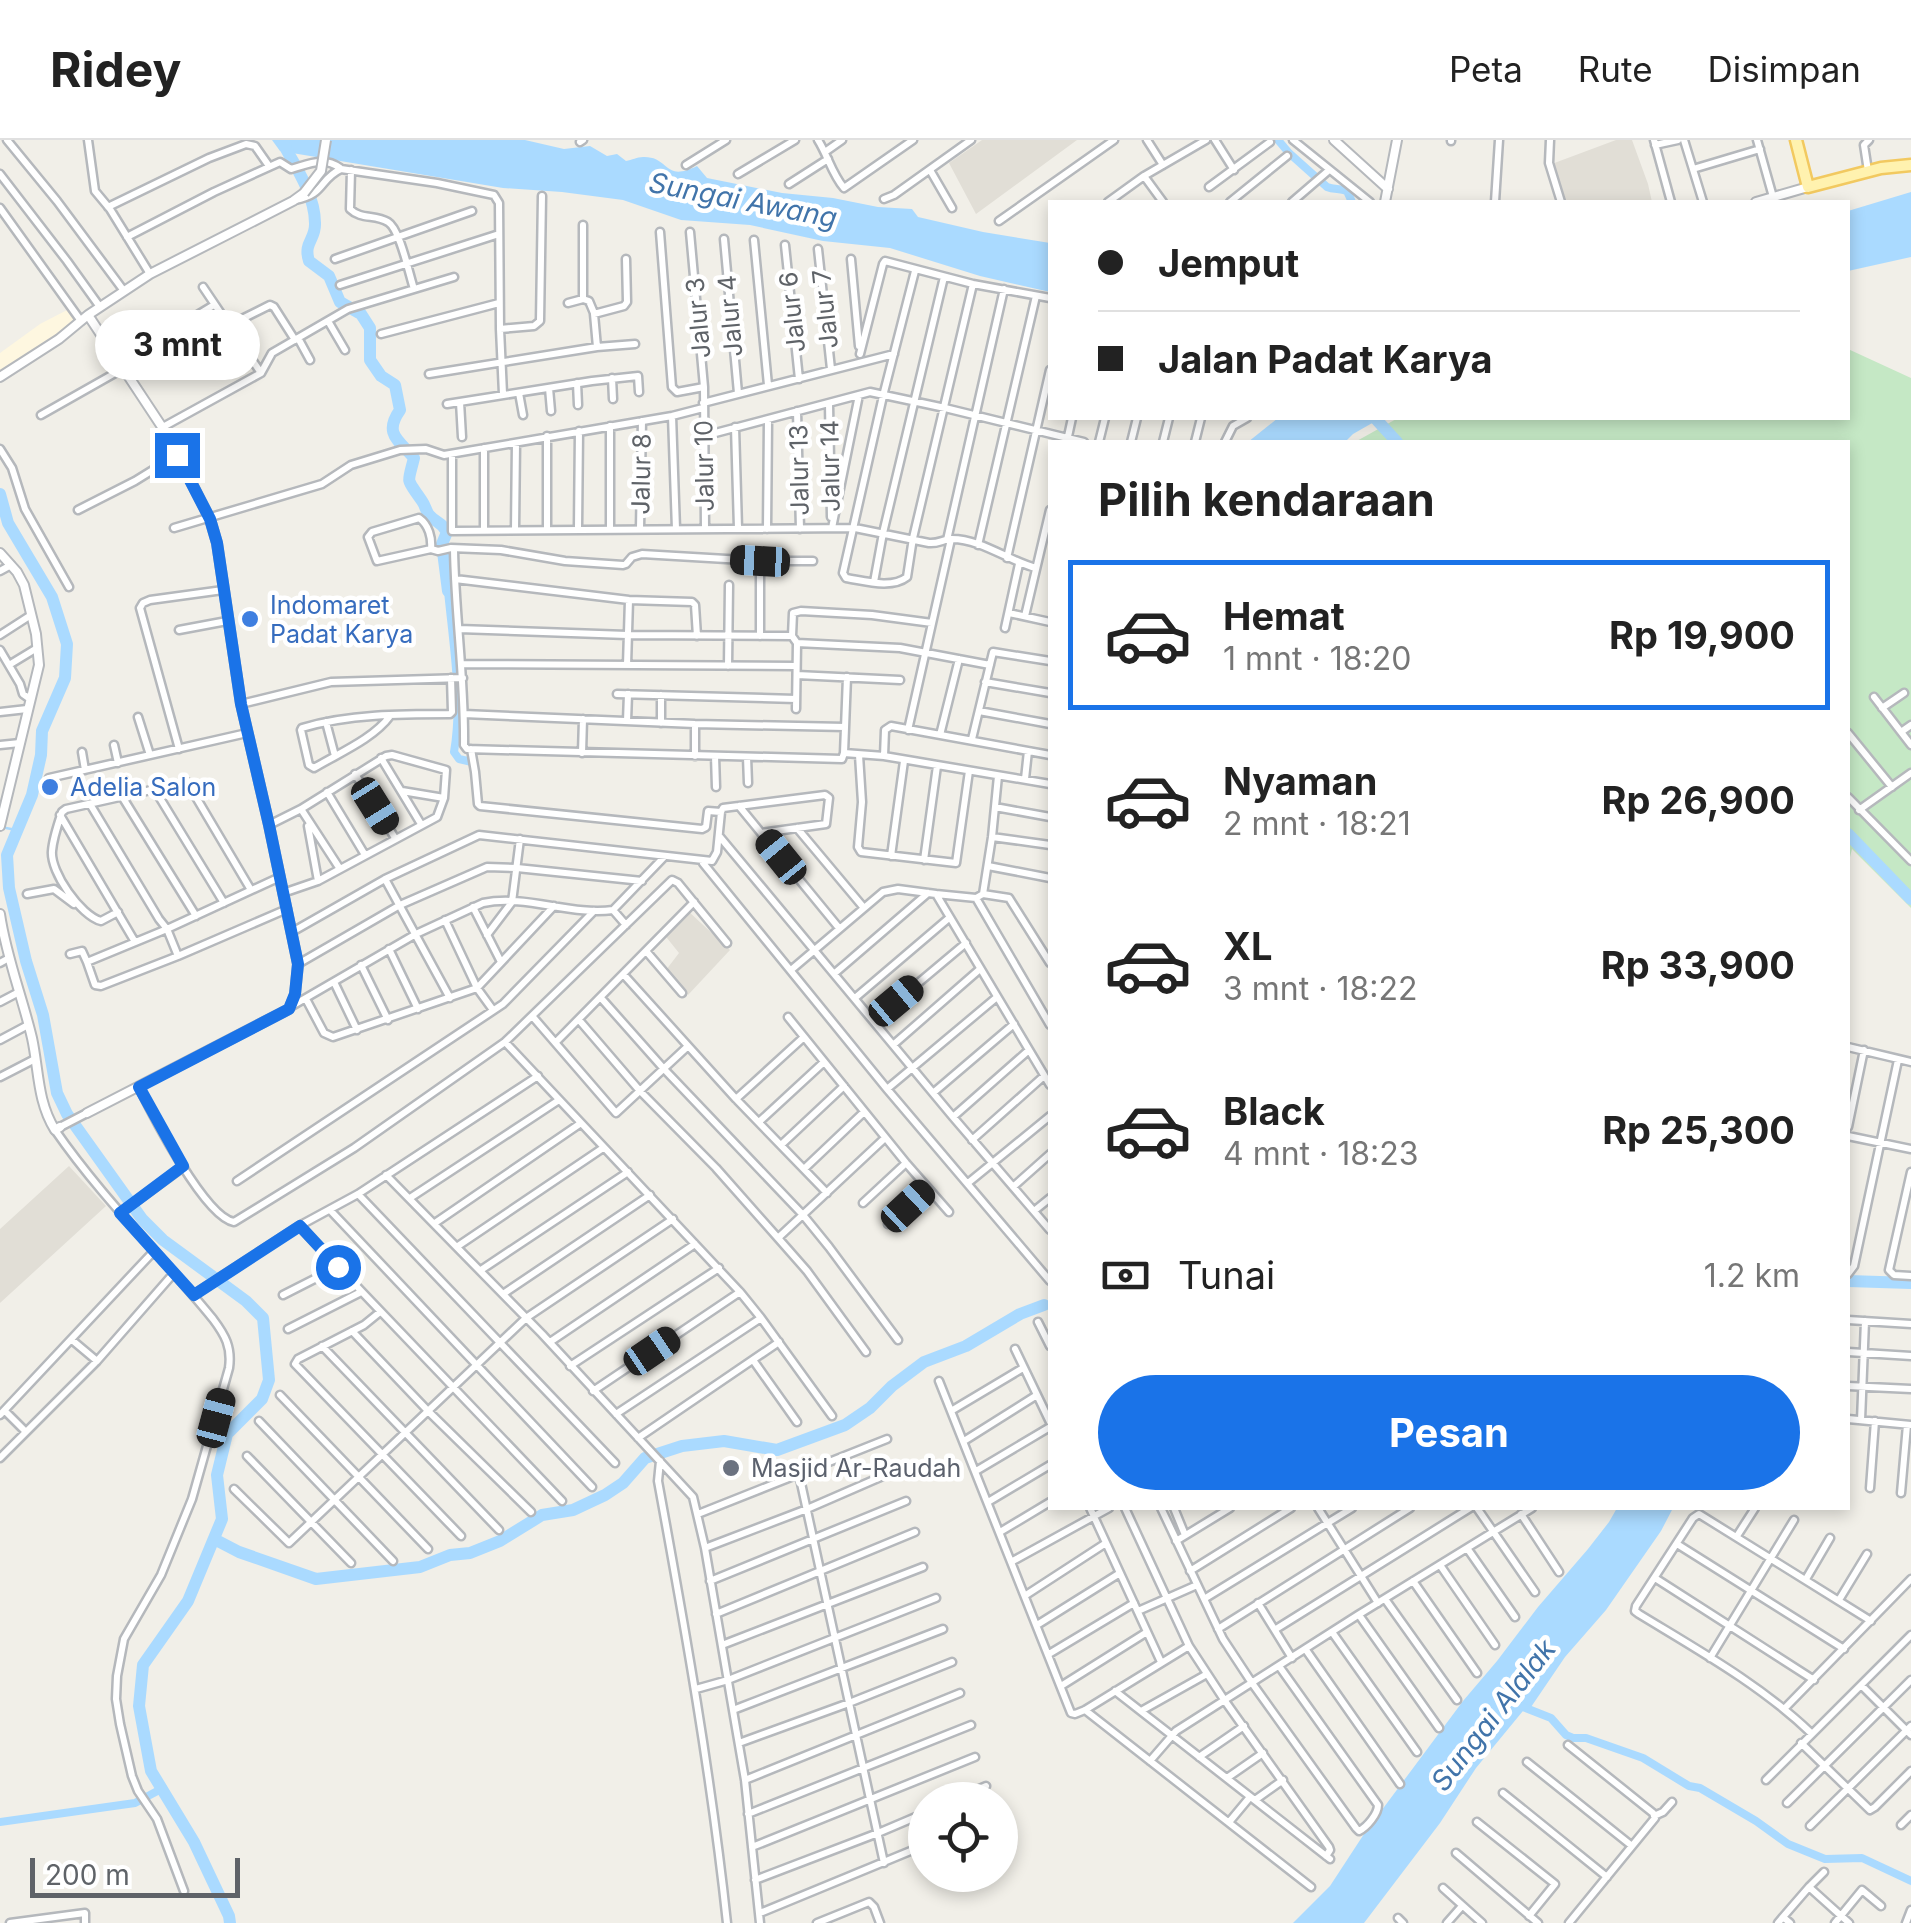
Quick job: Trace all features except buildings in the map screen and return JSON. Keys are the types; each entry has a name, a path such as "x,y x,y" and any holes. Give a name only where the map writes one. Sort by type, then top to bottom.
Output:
{"main road":[{"path":"1796,140 1808,187 1881,168 1911,165"}],"street":[{"path":"8,140 124,291"},
{"path":"88,140 95,190 150,274"},
{"path":"304,196 321,171 326,140"},
{"path":"686,165 726,140"},
{"path":"738,174 796,140"},
{"path":"818,140 844,188 913,140"},
{"path":"789,184 842,140"},
{"path":"884,199 894,196 971,140"},
{"path":"999,221 1114,140"},
{"path":"1148,140 1163,165"},
{"path":"1111,200 1206,140"},
{"path":"1215,140 1234,170"},
{"path":"1294,140 1367,200"},
{"path":"1334,140 1388,189"},
{"path":"1386,200 1397,140"},
{"path":"1495,200 1499,140"},
{"path":"1550,140 1549,164 1559,200"},
{"path":"1670,200 1654,143 1681,140 1701,200"},
{"path":"1757,140 1773,197"},
{"path":"1869,172 1864,144 1870,140"},
{"path":"1209,187 1270,142"},
{"path":"108,207 246,144 255,146 269,166"},
{"path":"1693,169 1760,149"},
{"path":"1232,200 1286,156"},
{"path":"127,237 280,162 291,169 326,162 341,169 494,195 499,203 504,394"},
{"path":"0,377 150,274 293,201 316,195 330,176 341,169"},
{"path":"351,170 352,212 390,223 414,289"},
{"path":"930,170 952,208"},
{"path":"1294,200 1328,170"},
{"path":"0,174 100,307"},
{"path":"1144,176 1161,200"},
{"path":"1763,200 1808,187"},
{"path":"500,329 534,326 540,321 542,196"},
{"path":"0,208 124,368 163,427 210,519 220,553 246,733 298,964 292,1006"},
{"path":"335,259 472,211"},
{"path":"583,225 583,300"},
{"path":"660,232 672,387 677,392 704,387"},
{"name":"Jalur 3","path":"690,232 703,406"},
{"path":"340,284 499,234"},
{"name":"Jalur 4","path":"724,239 738,393"},
{"path":"754,240 768,385"},
{"name":"Jalur 6","path":"786,245 800,379"},
{"name":"Jalur 7","path":"818,249 831,370"},
{"path":"594,314 627,302 626,259"},
{"path":"851,259 860,358"},
{"path":"860,358 883,264 888,261 914,271 1048,298"},
{"path":"914,271 844,576 874,582 907,578 973,284"},
{"path":"163,427 261,373 272,353 352,308 454,277"},
{"path":"874,582 944,277"},
{"path":"203,287 261,373"},
{"path":"908,730 1004,290"},
{"path":"978,545 1036,296"},
{"path":"568,303 588,301 594,314 597,347"},
{"path":"382,334 499,303"},
{"path":"156,340 214,305"},
{"path":"178,365 221,341 242,319 273,305 310,360"},
{"path":"328,321 344,350"},
{"path":"430,374 635,344"},
{"path":"174,528 322,484 351,465 400,450 426,449 444,456 672,416 860,358 894,354"},
{"path":"42,415 124,368"},
{"path":"446,404 638,376 639,392"},
{"path":"612,378 614,399"},
{"path":"1008,558 1048,379"},
{"path":"577,383 578,405"},
{"path":"549,388 552,410"},
{"path":"704,436 870,392 1064,440"},
{"path":"518,393 522,414"},
{"path":"832,528 859,396"},
{"path":"460,402 462,437"},
{"name":"Jalur 14","path":"828,404 832,528"},
{"name":"Jalur 10","path":"703,406 705,529"},
{"name":"Jalur 13","path":"797,411 800,529"},
{"path":"672,416 676,529"},
{"path":"767,529 768,419"},
{"name":"Jalur 8","path":"640,528 642,420"},
{"path":"610,426 610,529"},
{"path":"735,427 738,528"},
{"path":"578,528 580,431"},
{"path":"547,436 547,528"},
{"path":"515,530 516,443"},
{"path":"484,448 484,530"},
{"path":"0,449 12,468 26,509 69,587"},
{"path":"452,454 452,531 855,528 929,543 949,540 978,545 1036,568"},
{"path":"78,510 177,455"},
{"path":"390,716 382,726 335,756 314,768 310,766 300,730 304,726 326,722 390,716 450,714 452,712 456,678 462,664 454,580 443,549 432,540 420,518 372,532 368,537 377,561 443,549 500,550 623,565 642,554 813,561"},
{"path":"1025,616 1048,527"},
{"path":"0,553 22,579 38,647 38,673 0,825"},
{"path":"760,561 760,636"},
{"path":"1005,628 1019,564"},
{"path":"0,571 11,565"},
{"path":"454,580 628,600 692,602 697,636"},
{"path":"728,666 729,585"},
{"path":"179,749 140,608 150,600 223,590"},
{"path":"627,665 628,600"},
{"path":"796,709 793,613 872,615 932,622"},
{"path":"1009,613 1048,622"},
{"path":"0,635 31,615"},
{"path":"179,630 227,621"},
{"path":"459,628 760,636 883,646 990,665"},
{"path":"9,665 38,647"},
{"path":"0,650 28,704"},
{"path":"972,739 993,652 1048,661"},
{"path":"940,735 959,659"},
{"path":"462,664 728,666 900,680"},
{"path":"456,678 464,714 464,746 470,749 838,759 844,753 846,677"},
{"path":"241,704 332,682 456,678"},
{"path":"986,682 1048,693"},
{"path":"1882,708 1904,693"},
{"path":"617,694 796,699"},
{"path":"627,721 628,694"},
{"path":"661,695 661,723"},
{"path":"1874,697 1911,745"},
{"path":"1,710 28,704"},
{"path":"978,712 1048,724"},
{"path":"464,714 845,727"},
{"path":"138,717 150,756"},
{"path":"582,753 584,719"},
{"path":"326,722 335,756"},
{"path":"695,756 696,724"},
{"path":"1901,732 1911,724"},
{"path":"884,756 886,728 891,726 1048,755"},
{"path":"49,778 246,733"},
{"path":"1850,735 1892,787"},
{"path":"0,745 20,743"},
{"path":"114,746 118,763"},
{"path":"470,749 480,806 702,830 708,811 720,812"},
{"path":"1024,780 1028,751"},
{"path":"82,752 86,770"},
{"path":"844,753 1048,784"},
{"path":"269,825 381,758 392,755 447,772 437,817 318,881 283,893"},
{"path":"859,755 861,852 956,863 969,771"},
{"path":"714,756 716,787"},
{"path":"747,757 748,783"},
{"path":"381,758 421,824"},
{"path":"890,856 904,760"},
{"path":"924,860 936,766"},
{"path":"1859,810 1911,773"},
{"path":"0,776 13,774"},
{"path":"355,774 394,838"},
{"path":"998,776 988,866 980,896 1048,1021"},
{"path":"78,907 52,862 64,810 188,782 252,890"},
{"path":"155,790 224,903"},
{"path":"402,791 444,798"},
{"path":"326,792 365,854"},
{"path":"122,797 196,916"},
{"path":"292,932 385,879 474,836 714,860 720,812 725,807 829,798 828,823 761,833"},
{"path":"1850,799 1911,860"},
{"path":"90,804 167,929 178,956"},
{"path":"738,805 839,928"},
{"path":"995,807 1048,817"},
{"path":"301,809 340,869"},
{"path":"60,815 135,942"},
{"path":"307,820 318,881"},
{"path":"797,828 864,908"},
{"path":"719,836 1048,1228"},
{"path":"992,837 1048,846"},
{"path":"487,935 512,902 520,839"},
{"path":"58,1128 285,1012 388,949 473,907 488,901 613,910 666,855"},
{"path":"702,861 1048,1279"},
{"path":"298,964 400,906 479,869 493,866 642,881"},
{"path":"988,866 1048,878"},
{"path":"87,962 280,878"},
{"path":"385,879 450,998"},
{"path":"139,1087 183,1166 222,1217 230,1222 240,1220 354,1148 505,1042 672,880 678,882 727,943"},
{"path":"27,894 54,889 98,922 118,912"},
{"path":"791,970 879,895 892,890 1007,898 1048,959"},
{"path":"932,893 1048,1082"},
{"path":"835,973 932,893"},
{"path":"556,1042 694,902"},
{"path":"306,999 327,1036 333,1037 450,998 476,988 555,904"},
{"path":"473,907 501,962"},
{"path":"70,954 82,951 98,986 287,909"},
{"path":"613,910 626,925"},
{"path":"237,1181 507,1001 594,911"},
{"path":"0,914 28,1025 41,1099 77,1162 194,1295 230,1351 192,1499 171,1553 124,1638 116,1690 132,1776 157,1819 184,1891"},
{"path":"855,998 950,918"},
{"path":"445,920 476,988 494,1010"},
{"path":"873,1021 966,943"},
{"path":"388,949 418,1009"},
{"path":"646,951 682,993"},
{"path":"0,963 9,958"},
{"path":"362,965 388,1020"},
{"path":"894,1045 980,969"},
{"path":"624,974 827,1193"},
{"path":"334,982 358,1030"},
{"path":"0,1002 19,992"},
{"path":"887,1088 998,997"},
{"path":"601,998 803,1215 898,1340"},
{"path":"533,1017 616,1113 688,1047"},
{"path":"788,1017 949,1212"},
{"path":"578,1020 807,1271 866,1352"},
{"path":"933,1093 1014,1024"},
{"path":"0,1040 28,1025"},
{"path":"736,1099 804,1037"},
{"path":"505,1042 740,1292 832,1416"},
{"path":"1850,1047 1911,1062"},
{"path":"952,1117 1029,1050"},
{"path":"1850,1116 1864,1050"},
{"path":"1,1075 35,1060"},
{"path":"1850,1271 1898,1060"},
{"path":"759,1122 824,1062"},
{"path":"194,1295 538,1076"},
{"path":"972,1140 1044,1076"},
{"path":"781,1145 844,1086"},
{"path":"410,1198 559,1100"},
{"path":"804,1169 864,1112"},
{"path":"968,1183 1048,1118"},
{"path":"435,1222 581,1123"},
{"path":"1850,1136 1911,1149"},
{"path":"778,1238 885,1138"},
{"path":"458,1246 603,1148"},
{"path":"1013,1187 1048,1156"},
{"path":"862,1202 906,1163"},
{"path":"123,1210 183,1166"},
{"path":"481,1270 628,1172"},
{"path":"1911,1172 1888,1270 1894,1275 1911,1276"},
{"path":"386,1175 550,1342 693,1497 734,1710 760,1923"},
{"path":"888,1224 928,1188"},
{"path":"358,1194 616,1462"},
{"path":"503,1294 650,1195"},
{"path":"1034,1211 1048,1200"},
{"path":"330,1210 592,1487"},
{"path":"234,1488 288,1544 526,1318 673,1220"},
{"path":"300,1226 562,1501"},
{"path":"550,1342 695,1244"},
{"path":"26,1432 2,1413 154,1252"},
{"path":"283,1295 338,1267"},
{"path":"570,1366 719,1268"},
{"path":"0,1458 97,1361 174,1273"},
{"path":"288,1329 361,1292"},
{"path":"593,1391 740,1292"},
{"path":"380,1312 295,1364 461,1536"},
{"path":"616,1414 762,1318"},
{"path":"1850,1320 1911,1324"},
{"path":"1861,1420 1865,1321"},
{"path":"1038,1322 1048,1342"},
{"path":"352,1332 531,1512"},
{"path":"72,1340 97,1361"},
{"path":"641,1441 779,1342"},
{"path":"322,1346 499,1530"},
{"path":"1015,1349 1048,1417"},
{"path":"1850,1352 1911,1356"},
{"path":"753,1360 797,1422"},
{"path":"951,1412 1023,1368"},
{"path":"939,1382 1072,1714 1085,1710 1189,1646"},
{"path":"1850,1386 1911,1390"},
{"path":"280,1396 428,1549"},
{"path":"964,1441 1037,1396"},
{"path":"1850,1419 1909,1425 1900,1493"},
{"path":"259,1421 393,1561"},
{"path":"976,1471 1048,1422"},
{"path":"1870,1488 1876,1422"},
{"path":"698,1514 887,1439"},
{"path":"247,1456 351,1563"},
{"path":"658,1458 658,1481 696,1688 727,1923"},
{"path":"988,1502 1048,1466"},
{"path":"704,1548 806,1510 899,1469"},
{"path":"798,1474 884,1863"},
{"path":"710,1580 906,1501"},
{"path":"1000,1532 1048,1503"},
{"path":"1115,1691 1328,1858 1329,1847 1189,1646 1126,1510"},
{"path":"1162,1510 1218,1629 1252,1684 1357,1830 1362,1829 1378,1811 1378,1805 1280,1666"},
{"path":"1174,1510 1185,1535"},
{"path":"1176,1541 1227,1510"},
{"path":"1190,1572 1289,1510"},
{"path":"1319,1510 1362,1575 1457,1700"},
{"path":"1204,1599 1349,1510"},
{"path":"1218,1629 1407,1510"},
{"path":"1276,1629 1471,1510"},
{"path":"1476,1510 1534,1592"},
{"path":"1150,1762 1171,1736 1225,1700 1528,1510"},
{"path":"1737,1536 1753,1510"},
{"path":"1012,1562 1092,1511 1161,1662"},
{"path":"1811,1732 1785,1708 1636,1612 1636,1606 1693,1518 1707,1512 1737,1536 1871,1621"},
{"path":"1521,1514 1559,1572"},
{"path":"1710,1658 1794,1520"},
{"path":"716,1614 915,1532"},
{"path":"1806,1579 1830,1538"},
{"path":"1026,1595 1106,1543"},
{"path":"1677,1544 1844,1649"},
{"path":"1467,1548 1515,1617"},
{"path":"1840,1600 1867,1554"},
{"path":"1440,1565 1495,1645"},
{"path":"722,1645 923,1566"},
{"path":"1037,1625 1120,1573"},
{"path":"1655,1578 1814,1680"},
{"path":"1785,1708 1911,1579"},
{"path":"1414,1581 1477,1672"},
{"path":"1138,1612 1196,1585"},
{"path":"696,1688 728,1680 936,1598"},
{"path":"1049,1654 1134,1603"},
{"path":"1258,1603 1292,1658"},
{"path":"1358,1615 1439,1728"},
{"path":"734,1710 943,1629"},
{"path":"1062,1686 1147,1632"},
{"path":"1332,1632 1417,1752"},
{"path":"1766,1780 1911,1635"},
{"path":"1306,1650 1400,1784"},
{"path":"739,1743 952,1662"},
{"path":"1141,1712 1206,1674"},
{"path":"1787,1803 1911,1680"},
{"path":"1810,1826 1909,1730 1861,1685"},
{"path":"745,1780 960,1693"},
{"path":"1085,1710 1311,1887"},
{"path":"748,1814 970,1725"},
{"path":"1199,1757 1244,1726"},
{"path":"1802,1742 1867,1809 1873,1809 1911,1771"},
{"path":"1568,1745 1654,1816"},
{"path":"1227,1778 1263,1753"},
{"path":"752,1848 975,1757"},
{"path":"1527,1762 1632,1846"},
{"path":"1230,1821 1252,1798 1283,1780"},
{"path":"1503,1793 1607,1878"},
{"path":"1654,1816 1672,1802"},
{"path":"1901,1825 1911,1815"},
{"path":"1569,1923 1654,1816"},
{"path":"755,1880 908,1820"},
{"path":"1477,1822 1555,1884 1529,1916"},
{"path":"760,1913 908,1852"},
{"path":"1456,1853 1538,1923"},
{"path":"1784,1921 1824,1872"},
{"path":"1442,1888 1482,1923"},
{"path":"1809,1888 1838,1920 1849,1923"},
{"path":"1838,1920 1862,1890 1881,1906"},
{"path":"817,1923 869,1902 880,1923"},
{"path":"1447,1923 1462,1906"},
{"path":"1906,1923 1911,1910"},
{"path":"10,1923 85,1913 85,1923"}],"shaded area":[{"path":"982,140 1077,140 976,214 949,163"},
{"path":"1616,140 1632,140 1652,200 1560,200 1549,165"},
{"path":"71,308 82,321 0,381 0,353 40,324"},
{"path":"687,910 730,950 688,995 666,970 679,953 663,933"},
{"path":"69,1166 106,1206 0,1303 0,1229"}],"green space":[{"path":"1850,350 1911,378 1911,908 1852,849 1850,857 1850,440 1359,440 1394,420 1850,420"}],"water":[{"name":"Sungai Awang","path":"272,140 525,140 564,149 590,146 626,161 652,158 678,172 697,166 707,178 782,193 912,209 918,217 1048,243 1048,292 980,276 890,248 823,241 750,225 681,220 623,200 503,188 280,151"},
{"path":"1911,192 1911,257 1850,271 1850,210"},
{"path":"1276,420 1378,420 1347,440 1250,440"},
{"name":"Sungai Alalak","path":"1616,1510 1672,1510 1606,1610 1565,1657 1529,1710 1527,1706 1476,1768 1440,1823 1364,1923 1293,1923 1330,1886 1463,1701"}],"waterway":[{"path":"281,140 312,201 315,229 308,249 309,261 329,276 340,302 361,314 370,328 370,360 381,376 395,385 400,410 393,431 414,458 409,481 429,515 447,532 442,544 448,591"},
{"path":"1278,140 1327,187 1347,191 1351,200"},
{"path":"1377,420 1395,440"},
{"path":"0,494 8,523 52,597 67,644 65,678 42,731 32,795 7,855 9,888 43,1015 57,1093 67,1114 142,1219 263,1318 269,1380 262,1399 227,1434 217,1475 222,1519 188,1601 143,1665 139,1706 151,1771 194,1842 230,1923"},
{"path":"448,591 457,692 454,752 473,766"},
{"path":"1,827 16,830"},
{"path":"1850,836 1911,899"},
{"path":"1850,1281 1911,1283"},
{"path":"214,1539 316,1579 420,1567 450,1555 470,1553 500,1541 542,1515 573,1510 605,1495 623,1483 645,1458 682,1446 724,1441 777,1450 845,1425 924,1362 966,1346 1020,1314 1044,1305"},
{"name":"Sungai Alalak","path":"1518,1705 1551,1718 1573,1738 1586,1738 1643,1758 1756,1821 1788,1844 1825,1859 1862,1858 1911,1881"},
{"path":"0,1822 135,1803 163,1788"}],"place":[{"name":"Indomaret Padat Karya","path":"250,619"},
{"name":"Adelia Salon","path":"50,787"},
{"name":"Masjid Ar-Raudah","path":"731,1468"}],"route":[{"path":"177,455 210,519 220,553 246,733 298,964 289,1009 139,1087 183,1166 120,1213 194,1295 300,1226 338,1267"}]}
